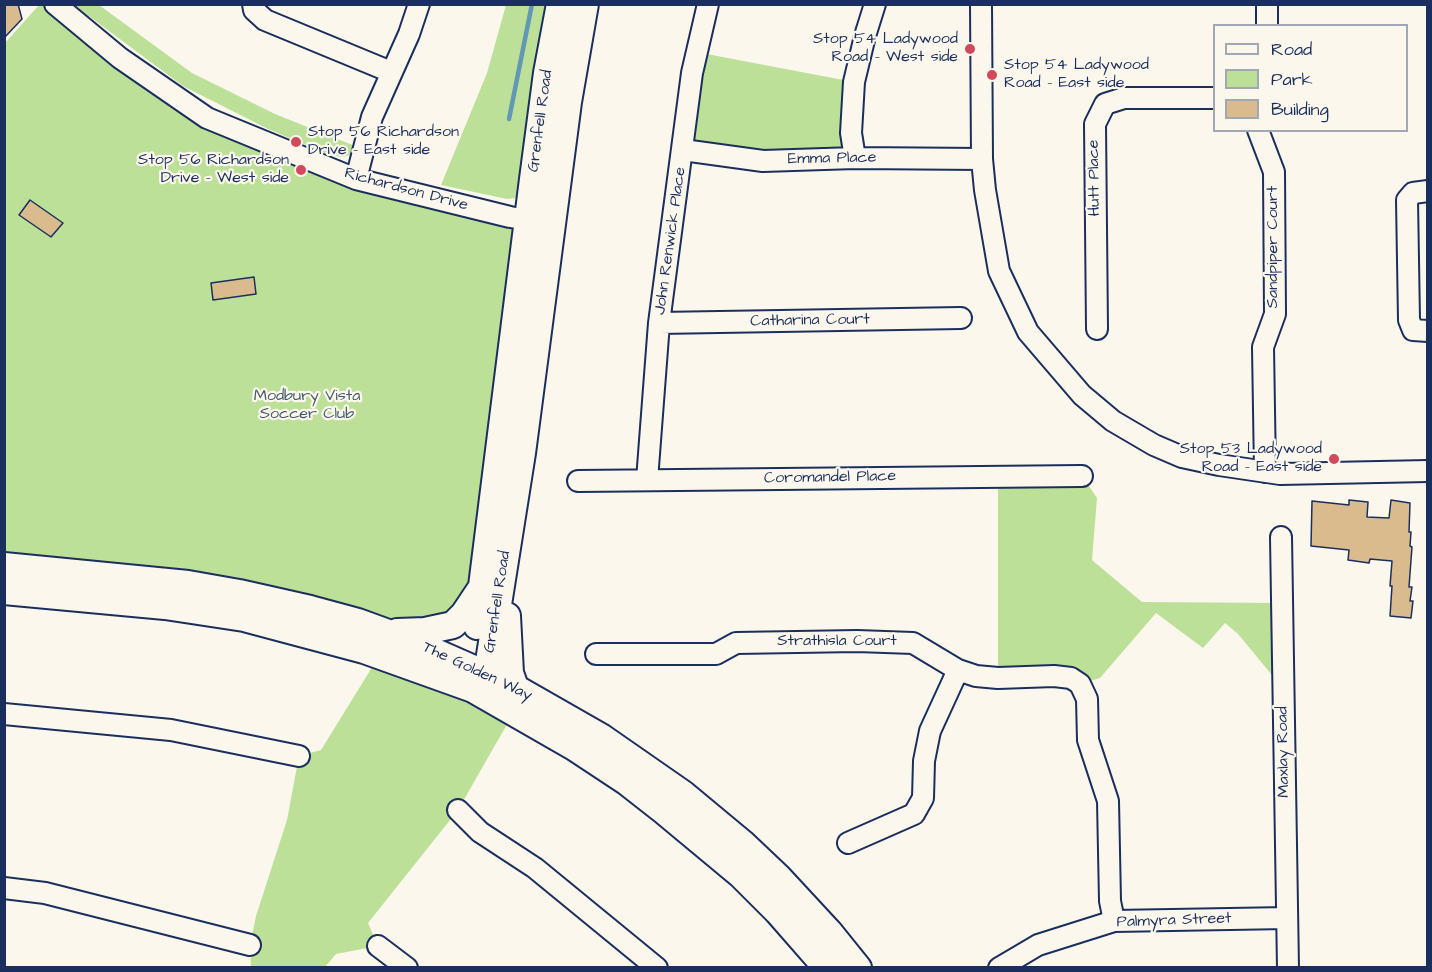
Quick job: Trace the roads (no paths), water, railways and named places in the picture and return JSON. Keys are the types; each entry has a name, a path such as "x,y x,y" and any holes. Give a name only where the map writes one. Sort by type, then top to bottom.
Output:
{"main road":[{"name":"Grenfell Road","path":"477,677 504,562 522,453 540,222 547,73 560,4"},
{"name":"Grenfell Road","path":"477,677 482,586 540,222 568,102 585,4"},
{"path":"504,562 510,673 515,687"},
{"name":"The Golden Way","path":"4,566 213,588 310,609 387,633 477,677 627,782 741,875 785,919 827,968"},
{"path":"387,633 425,631 453,625 464,614 482,586"},
{"name":"The Golden Way","path":"4,591 165,606 244,618 515,687 593,731 683,794 742,843 779,878 829,932 858,968"}],"street":[{"name":"Richardson Drive","path":"55,4 120,58 207,118 356,179 540,222"},
{"path":"253,4 254,10 265,20 391,72"},
{"path":"356,179 372,117 409,34 419,4"},
{"name":"John Renwick Place","path":"647,480 659,323 694,66 708,4"},
{"path":"855,159 851,133 854,82 874,4"},
{"path":"981,4 984,190 999,271 1028,332 1082,395 1113,422 1154,445 1182,457 1280,474 1428,471"},
{"path":"1267,4 1267,24"},
{"name":"Hutt Place","path":"1097,329 1095,124 1105,104 1124,98 1213,98"},
{"name":"Sandpiper Court","path":"1259,132 1274,172 1275,314 1263,346 1265,472"},
{"name":"Emma Place","path":"683,150 763,161 982,159"},
{"path":"1428,191 1413,193 1407,200 1409,320 1413,330 1428,331"},
{"name":"Catharina Court","path":"659,323 961,318"},
{"name":"Coromandel Place","path":"578,481 1082,476"},
{"name":"Maxlay Road","path":"1281,537 1288,968"},
{"name":"Strathisla Court","path":"596,654 716,654 736,643 857,641 913,643 958,670 976,676 1071,678 1080,684 1087,699 1088,740 1108,801 1110,902 1114,921"},
{"path":"848,843 914,814 923,798 924,761 930,731 958,670"},
{"path":"4,714 171,730 299,756"},
{"path":"458,810 480,832 535,868 657,968"},
{"path":"4,888 45,892 250,945"},
{"name":"Palmyra Street","path":"999,968 1038,945 1114,921 1287,918"},
{"path":"378,946 407,968"}],"waterway":[{"path":"509,119 532,4"}],"place":[{"name":"Stop 54 Ladywood Road - West side","path":"970,49"},
{"name":"Stop 54 Ladywood Road - East side","path":"992,75"},
{"name":"Stop 56 Richardson Drive - East side","path":"296,142"},
{"name":"Stop 56 Richardson Drive - West side","path":"301,170"},
{"name":"Stop 53 Ladywood Road - East side","path":"1334,459"}],"park label":[{"name":"Modbury Vista Soccer Club","path":"307,406"}]}
